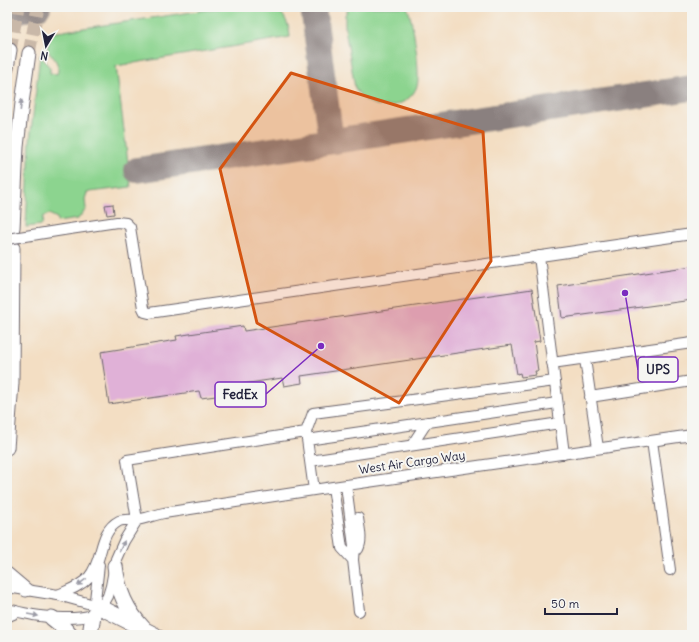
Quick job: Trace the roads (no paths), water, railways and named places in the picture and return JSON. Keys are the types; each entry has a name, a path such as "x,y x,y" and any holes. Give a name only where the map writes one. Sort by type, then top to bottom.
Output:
{"highway":[{"path":"115,566 118,584 124,602 131,614 149,632"},
{"path":"90,635 96,610 149,632"},
{"path":"52,618 70,635"}],"main road":[{"path":"7,68 10,50"},
{"path":"7,448 10,383 11,238 17,147 29,53"},
{"path":"7,574 26,590"}],"street":[{"path":"11,238 117,222 126,223 130,227 143,308 145,312 150,313 692,234"},
{"path":"539,256 564,454"},
{"path":"552,363 692,343"},
{"path":"585,358 598,448"},
{"path":"314,490 307,436 313,413 555,381"},
{"path":"590,397 692,381"},
{"path":"9,612 52,618 73,619 96,610 104,603 108,596 115,566 124,541 137,520 127,460 426,422 557,403"},
{"path":"412,446 426,422"},
{"path":"310,461 560,423"},
{"name":"West Air Cargo Way","path":"58,596 82,583 90,576 99,561 102,545 111,527 120,521 137,520 164,513 343,485 692,435"},
{"path":"652,441 670,570"},
{"path":"343,485 360,536 360,546 353,560"},
{"path":"343,485 348,548 353,560 358,611"},
{"path":"96,610 95,600 99,561"},
{"path":"7,587 58,596 96,610"}],"tunnel":[{"path":"10,50 18,7"},
{"path":"29,53 38,7"}],"place":[{"name":"UPS","path":"625,293"},
{"name":"FedEx","path":"321,346"}]}
